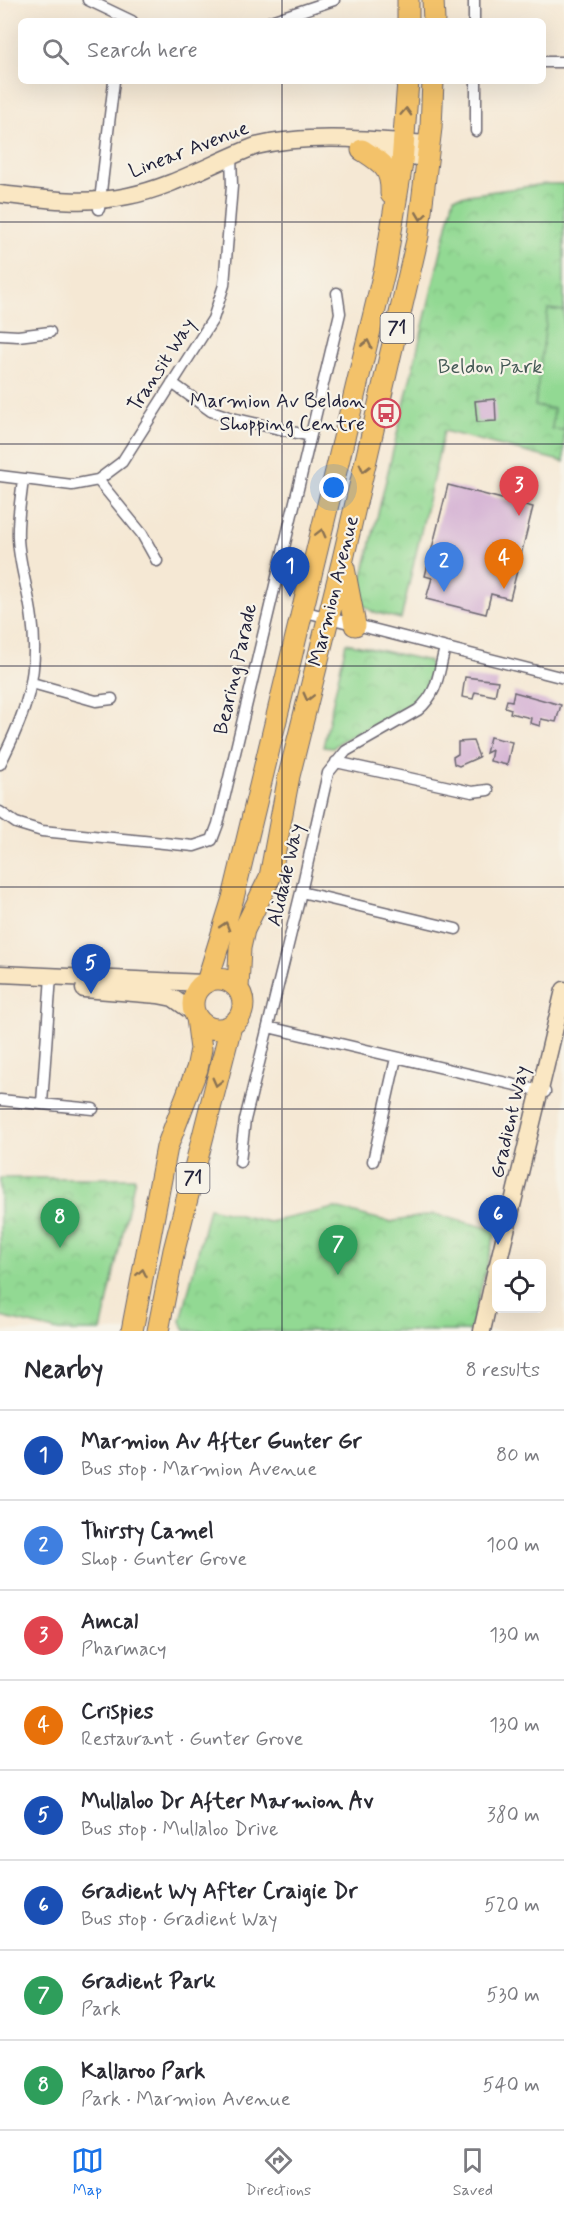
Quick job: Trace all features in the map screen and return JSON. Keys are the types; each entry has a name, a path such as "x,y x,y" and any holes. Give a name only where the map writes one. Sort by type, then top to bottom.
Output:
{"highway":[{"path":"408,0 408,18"},
{"path":"433,0 434,18"},
{"name":"Marmion Avenue","path":"206,982 233,898 385,268 403,148 408,84"},
{"name":"Marmion Avenue","path":"238,989 240,948 244,930 270,876 286,787 343,559 416,246 428,151 433,84"},
{"path":"362,150 385,166 391,179 392,192 381,260 385,268"},
{"path":"343,559 355,625"},
{"path":"206,982 224,980 238,989"},
{"name":"71","path":"132,1331 167,1147 197,1069 201,1049 193,999 195,993 206,982"},
{"name":"71","path":"158,1331 174,1250 231,1026 243,1009 243,999 238,989"},
{"path":"196,1015 201,1023 212,1029 231,1026"},
{"path":"170,1331 182,1262 174,1250"}],"street":[{"path":"88,0 126,18"},
{"path":"280,18 334,0"},
{"path":"474,0 474,18"},
{"path":"546,62 564,62"},
{"path":"100,204 114,84"},
{"path":"476,84 476,131"},
{"name":"Linear Avenue","path":"232,160 256,146 289,140 428,151"},
{"name":"Linear Avenue","path":"0,203 76,210 146,191 232,160 280,151 403,148"},
{"name":"Transit Way","path":"0,476 72,485 99,480 122,462 213,319 224,285 232,160"},
{"name":"Linear Avenue","path":"0,194 100,204"},
{"name":"Bearing Parade","path":"0,812 16,823 42,831 195,846 212,840 340,313 338,293"},
{"path":"0,335 18,336 50,332"},
{"path":"172,383 211,411 309,436"},
{"path":"0,764 20,726 32,684 35,653 32,619 18,538 23,479"},
{"path":"99,480 142,534 157,561"},
{"path":"302,611 564,678"},
{"name":"Alidade Way","path":"240,1162 245,1120 302,892 328,773 346,750 418,710 427,702 434,693 445,648"},
{"path":"32,684 96,701 112,699"},
{"path":"336,762 472,792 488,790"},
{"path":"302,892 456,930"},
{"path":"0,974 158,995 172,998 196,1015"},
{"path":"42,1103 51,981"},
{"path":"0,983 206,982"},
{"name":"Gradient Way","path":"507,1259 564,990"},
{"name":"Gradient Way","path":"499,1259 543,1091 564,1026"},
{"path":"268,1027 543,1091"},
{"path":"373,1161 396,1058"},
{"path":"0,1100 93,1109"},
{"path":"482,1331 492,1287"},
{"path":"490,1331 494,1313"}],"green space":[{"name":"Beldon Park","path":"545,184 564,184 564,462 444,431 401,619 373,612 359,602 361,584 454,197"},
{"path":"548,309 564,311 564,430 552,429 554,409 535,406"},
{"path":"346,643 429,661 430,676 423,692 409,705 341,741 333,748 323,747"},
{"path":"0,1178 135,1178 101,1331 59,1331 0,1317"},
{"path":"209,1208 269,1222 335,1208 390,1222 434,1214 496,1230 470,1331 185,1331 181,1321"}],"building":[{"path":"495,399 496,421 477,422 475,401"},
{"path":"448,485 533,507 510,599 491,594 486,614 426,599 432,578 425,576"},
{"path":"465,677 498,681 495,696 475,692 473,699 462,697"},
{"path":"514,692 561,705 556,722 541,719 540,726 530,723 531,718 510,713 511,709 505,707 507,700 512,701"},
{"path":"490,737 512,742 507,765 490,761 492,750 486,753"},
{"path":"473,741 479,757 459,766 454,764 453,757 458,754 458,742"}],"place":[{"name":"Marmion Av Beldon Shopping Centre","path":"386,413"},
{"name":"Amcal","path":"519,516"},
{"name":"Crispies","path":"504,589"},
{"name":"Thirsty Camel","path":"444,592"},
{"name":"Marmion Av After Gunter Gr","path":"290,597"},
{"name":"Mullaloo Dr After Marmion Av","path":"91,994"},
{"name":"Gradient Wy After Craigie Dr","path":"498,1245"},
{"name":"Kallaroo Park","path":"60,1248"},
{"name":"Gradient Park","path":"338,1275"}]}
